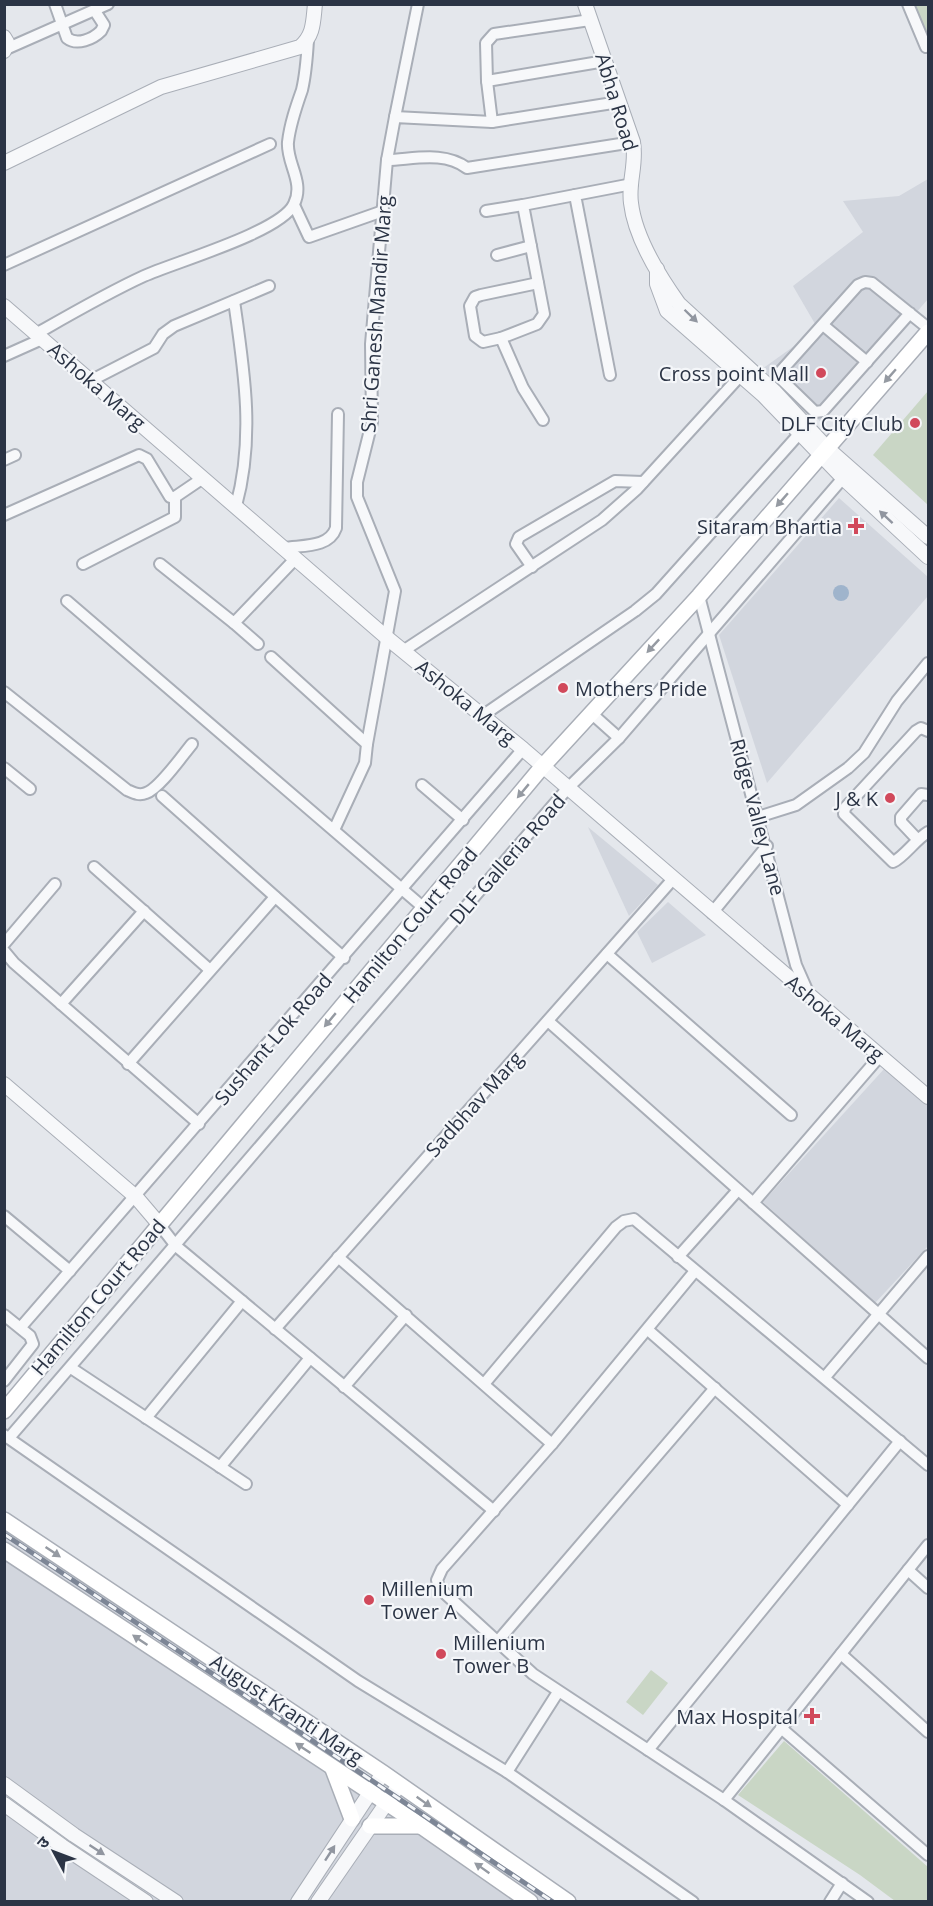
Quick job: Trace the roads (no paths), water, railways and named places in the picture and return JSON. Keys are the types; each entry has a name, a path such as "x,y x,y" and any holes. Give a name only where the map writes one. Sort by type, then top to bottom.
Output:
{"main road":[{"name":"Hamilton Court Road","path":"4,1411 542,767 699,596 928,330"},
{"name":"August Kranti Marg","path":"4,1520 383,1773 568,1902"},
{"name":"August Kranti Marg","path":"4,1550 421,1826 530,1902"},
{"path":"333,1768 352,1819"},
{"path":"370,1826 421,1826"}],"street":[{"path":"55,4 67,38 72,42 78,43 97,36 104,25 95,11"},
{"path":"5,46 64,25 108,4"},
{"path":"4,356 145,276 264,229 284,216 294,205 297,176 288,146 292,119 302,88 315,4"},
{"path":"418,4 395,117 492,122 619,102"},
{"name":"Abha Road","path":"585,4 633,142 636,157 630,201 634,219 657,269 679,304 780,387 824,451"},
{"path":"909,4 926,47 928,45"},
{"path":"492,122 487,81 486,43 494,34 590,20"},
{"path":"4,164 118,106 161,87 300,47 308,40"},
{"path":"487,81 605,61"},
{"name":"Shri Ganesh Mandir Marg","path":"334,830 365,763 395,591 357,497 357,482 372,422 371,344 387,160 395,117"},
{"path":"387,160 442,157 454,159 467,168 633,142"},
{"path":"4,265 270,144"},
{"path":"486,211 632,184"},
{"path":"575,195 610,375"},
{"path":"294,205 309,237 383,211"},
{"path":"523,205 544,314 542,320 501,338 478,341 474,336 470,306 472,301 481,295 538,283"},
{"path":"497,255 531,246"},
{"name":"Abha Road","path":"657,269 657,284 667,311 741,375 800,433 824,451"},
{"path":"910,313 819,413 780,387 781,371 858,285 865,282 872,283 910,313 928,330"},
{"path":"90,381 154,348 164,334 174,326 268,286"},
{"path":"234,301 248,400 247,442 236,506"},
{"name":"Ashoka Marg","path":"4,306 386,637 523,749 928,1097"},
{"path":"823,326 867,362"},
{"path":"501,338 523,388 543,420"},
{"path":"403,651 602,520 643,483 741,375"},
{"path":"284,548 327,542 333,536 336,528 338,414"},
{"path":"482,716 652,598 800,433"},
{"path":"824,451 843,478 928,556"},
{"path":"824,451 928,537"},
{"path":"4,515 139,455 147,459 166,493 175,497"},
{"path":"175,497 203,478"},
{"name":"DLF Galleria Road","path":"7,1436 71,1368 567,789 618,738 843,478"},
{"path":"532,567 516,544 519,537 615,481 643,483"},
{"path":"83,564 175,517 175,497"},
{"path":"234,623 296,558"},
{"path":"160,564 258,644"},
{"name":"Ridge Valley Lane","path":"699,596 796,965 812,998"},
{"path":"67,601 424,908"},
{"path":"271,657 367,744"},
{"path":"758,817 801,802 848,768 864,753 897,701 928,663"},
{"path":"4,692 119,784 139,795 148,793 156,786 192,744"},
{"path":"591,713 618,738"},
{"path":"928,731 921,728 916,731 869,780 845,808 844,814 893,862 917,839 928,832"},
{"name":"Sushant Lok Road","path":"21,1327 344,958 523,749"},
{"path":"4,768 30,789"},
{"path":"422,785 463,820"},
{"path":"917,839 901,822 901,817 921,794 928,795"},
{"path":"162,796 344,958"},
{"path":"712,913 766,846"},
{"path":"94,867 210,970"},
{"name":"Sadbhav Marg","path":"275,1329 673,879"},
{"path":"4,944 55,884"},
{"path":"128,1064 275,897"},
{"path":"61,1004 144,911"},
{"path":"4,951 14,963 199,1124"},
{"path":"607,954 791,1115"},
{"path":"548,1021 878,1314 927,1353"},
{"path":"753,1203 880,1056"},
{"path":"4,1084 136,1197 176,1246 494,1511"},
{"path":"678,1257 738,1191"},
{"path":"4,1216 70,1271"},
{"path":"484,1384 616,1227 624,1221 634,1219 643,1224 678,1257 928,1465"},
{"path":"825,1377 928,1256"},
{"path":"338,1257 552,1444"},
{"path":"695,1271 552,1444 442,1569 437,1580 439,1588 497,1642 558,1692 724,1800 868,1902"},
{"path":"146,1418 242,1301"},
{"path":"4,1315 21,1327 30,1336 33,1344 4,1381"},
{"path":"344,1387 405,1316"},
{"path":"648,1330 849,1505"},
{"path":"220,1467 310,1358"},
{"path":"71,1368 246,1484"},
{"path":"497,1642 715,1388"},
{"path":"7,1436 358,1681 507,1772 693,1902"},
{"path":"648,1750 900,1441"},
{"path":"724,1800 928,1545"},
{"path":"908,1570 928,1588"},
{"path":"840,1654 928,1732"},
{"path":"507,1772 558,1692"},
{"path":"781,1728 928,1855"},
{"path":"298,1902 383,1773"},
{"path":"4,1784 74,1835 176,1902"},
{"path":"318,1902 399,1785"},
{"path":"4,1804 146,1902"},
{"path":"830,1902 842,1883"}],"water":[{"path":"841,585 847,587 849,593 847,599 841,601 835,599 833,593 835,587"}],"railway":[{"path":"4,1534 553,1902"}],"place":[{"name":"Cross point Mall","path":"821,373"},
{"name":"DLF City Club","path":"915,423"},
{"name":"Sitaram Bhartia","path":"856,526"},
{"name":"Mothers Pride","path":"563,688"},
{"name":"J & K","path":"890,798"},
{"name":"Millenium Tower A","path":"369,1600"},
{"name":"Millenium Tower B","path":"441,1654"},
{"name":"Max Hospital","path":"812,1716"}]}
